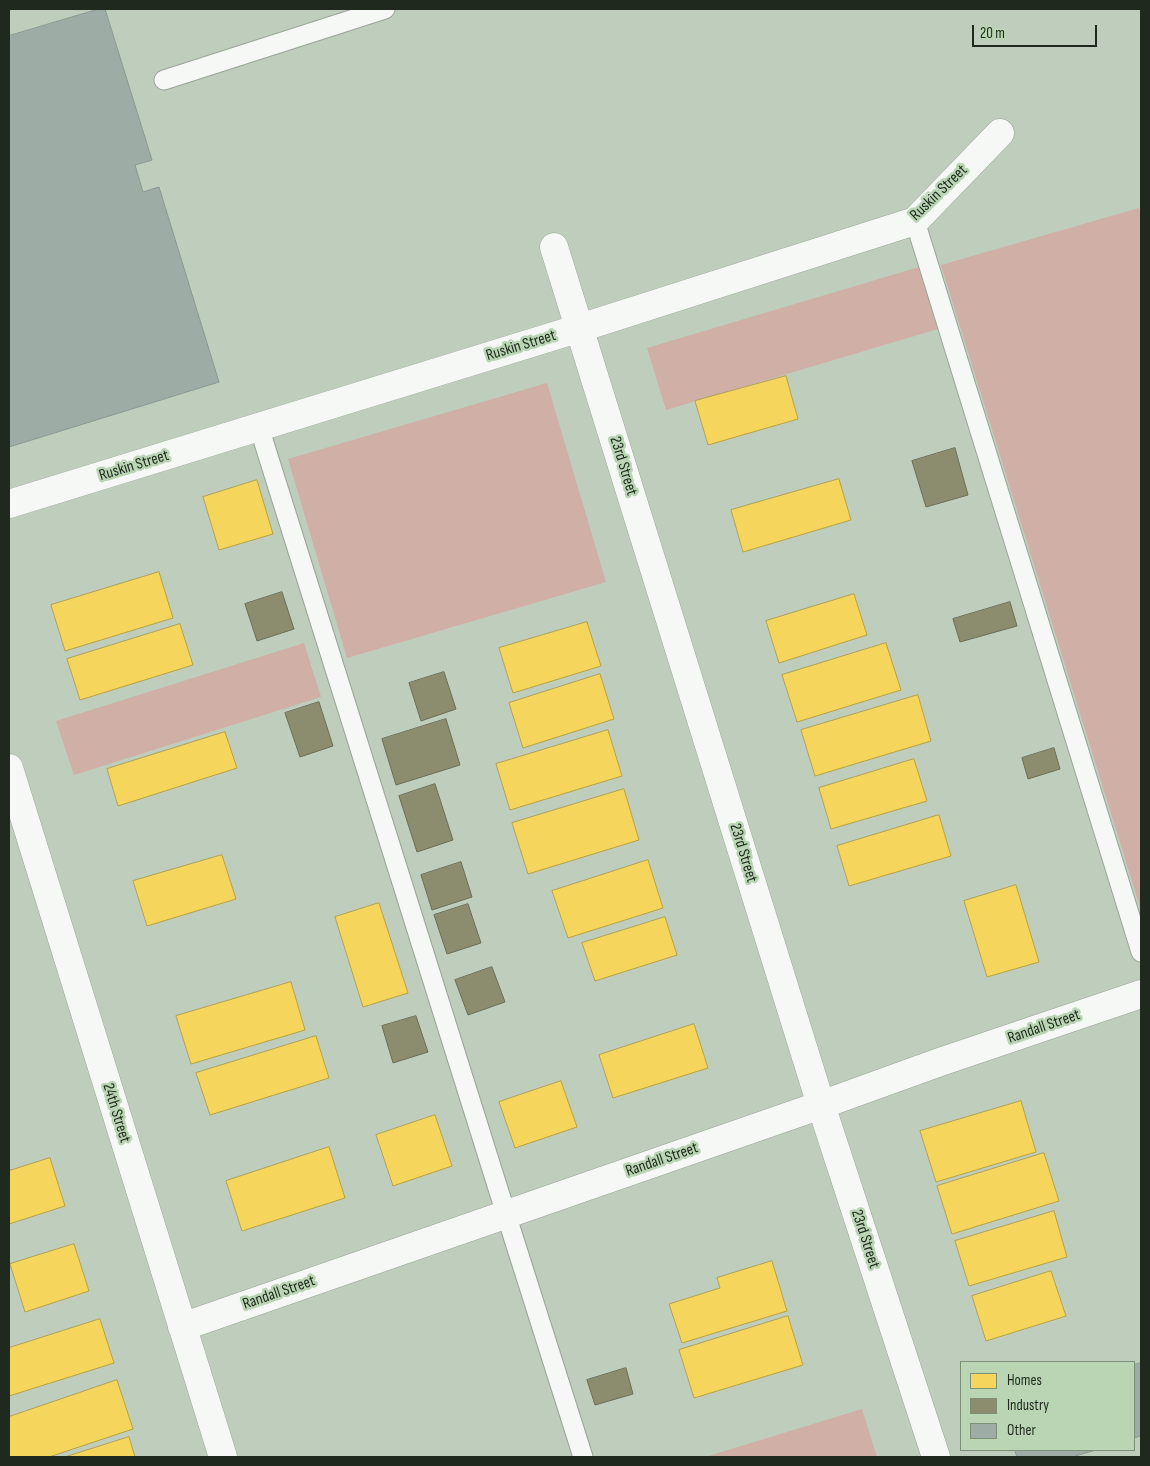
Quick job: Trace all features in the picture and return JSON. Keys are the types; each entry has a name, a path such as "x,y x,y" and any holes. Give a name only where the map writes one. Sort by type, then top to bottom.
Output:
{"street":[{"name":"Ruskin Street","path":"9,504 580,328 915,221 1000,132"},
{"name":"23rd Street","path":"554,247 821,1105 936,1457"},
{"name":"24th Street","path":"9,768 223,1457"},
{"name":"Randall Street","path":"182,1326 1141,994"}],"lane":[{"path":"164,80 385,9"},
{"path":"915,221 1141,952"},
{"path":"259,427 584,1457"}],"shaded area":[{"path":"1139,208 1141,219 1141,910 941,265"},
{"path":"919,267 938,329 666,410 647,348"},
{"path":"547,383 606,582 347,658 288,459"},
{"path":"304,643 321,697 74,775 56,721"},
{"path":"862,1409 877,1457 705,1457"}],"building: Homes":[{"path":"786,376 798,419 708,445 695,401"},
{"path":"839,479 851,520 743,552 731,510"},
{"path":"257,480 273,534 219,550 203,497"},
{"path":"159,572 173,618 65,651 51,605"},
{"path":"854,594 867,635 779,663 766,621"},
{"path":"587,622 601,666 513,693 499,648"},
{"path":"180,624 193,665 80,700 67,659"},
{"path":"886,643 901,690 797,722 782,675"},
{"path":"600,674 614,719 523,748 509,703"},
{"path":"918,695 931,741 815,776 801,730"},
{"path":"608,730 622,776 510,810 496,764"},
{"path":"225,732 237,768 118,806 107,769"},
{"path":"914,759 927,801 831,829 819,788"},
{"path":"624,789 639,840 528,874 512,823"},
{"path":"939,815 951,856 849,886 837,846"},
{"path":"222,855 236,899 147,926 133,881"},
{"path":"648,860 663,908 568,938 552,891"},
{"path":"1016,885 1039,962 987,977 964,901"},
{"path":"379,903 408,993 363,1007 335,917"},
{"path":"665,917 677,955 595,981 582,943"},
{"path":"291,982 305,1030 191,1064 176,1016"},
{"path":"694,1024 708,1068 613,1098 599,1055"},
{"path":"316,1036 329,1078 210,1115 196,1073"},
{"path":"561,1081 577,1127 515,1148 499,1102"},
{"path":"1021,1101 1036,1152 936,1182 920,1131"},
{"path":"435,1115 452,1166 393,1186 376,1135"},
{"path":"329,1147 345,1198 242,1231 226,1181"},
{"path":"1044,1153 1059,1201 952,1234 937,1186"},
{"path":"50,1158 65,1206 9,1224 9,1171"},
{"path":"1054,1211 1067,1257 969,1286 955,1241"},
{"path":"74,1244 89,1291 25,1312 10,1264"},
{"path":"772,1261 787,1311 682,1343 669,1304 720,1288 717,1278"},
{"path":"1051,1271 1066,1316 986,1341 972,1296"},
{"path":"788,1316 803,1365 694,1398 679,1350"},
{"path":"100,1319 114,1363 9,1396 9,1348"},
{"path":"117,1380 133,1429 49,1457 9,1457 9,1417"},
{"path":"129,1437 135,1457 65,1457"}],"building: Industry":[{"path":"955,448 968,495 926,507 912,461"},
{"path":"282,592 294,629 257,641 245,604"},
{"path":"1010,602 1017,626 960,642 953,619"},
{"path":"444,672 456,709 421,721 409,683"},
{"path":"319,702 333,746 300,757 285,713"},
{"path":"446,719 460,765 396,785 382,739"},
{"path":"1054,748 1060,769 1028,779 1022,758"},
{"path":"435,784 453,840 417,852 399,796"},
{"path":"461,862 472,897 432,910 421,875"},
{"path":"468,904 481,943 447,954 434,915"},
{"path":"492,967 505,1002 468,1015 455,980"},
{"path":"416,1016 428,1052 393,1063 382,1026"},
{"path":"626,1368 633,1394 595,1405 587,1380"}],"building: Other":[{"path":"99,9 105,9 152,160 135,165 143,192 159,187 219,382 9,447 9,36"},
{"path":"1141,1363 1141,1440 1140,1436 1135,1438 1135,1365"},
{"path":"1015,1451 1093,1451 1072,1457 1017,1456"}]}
